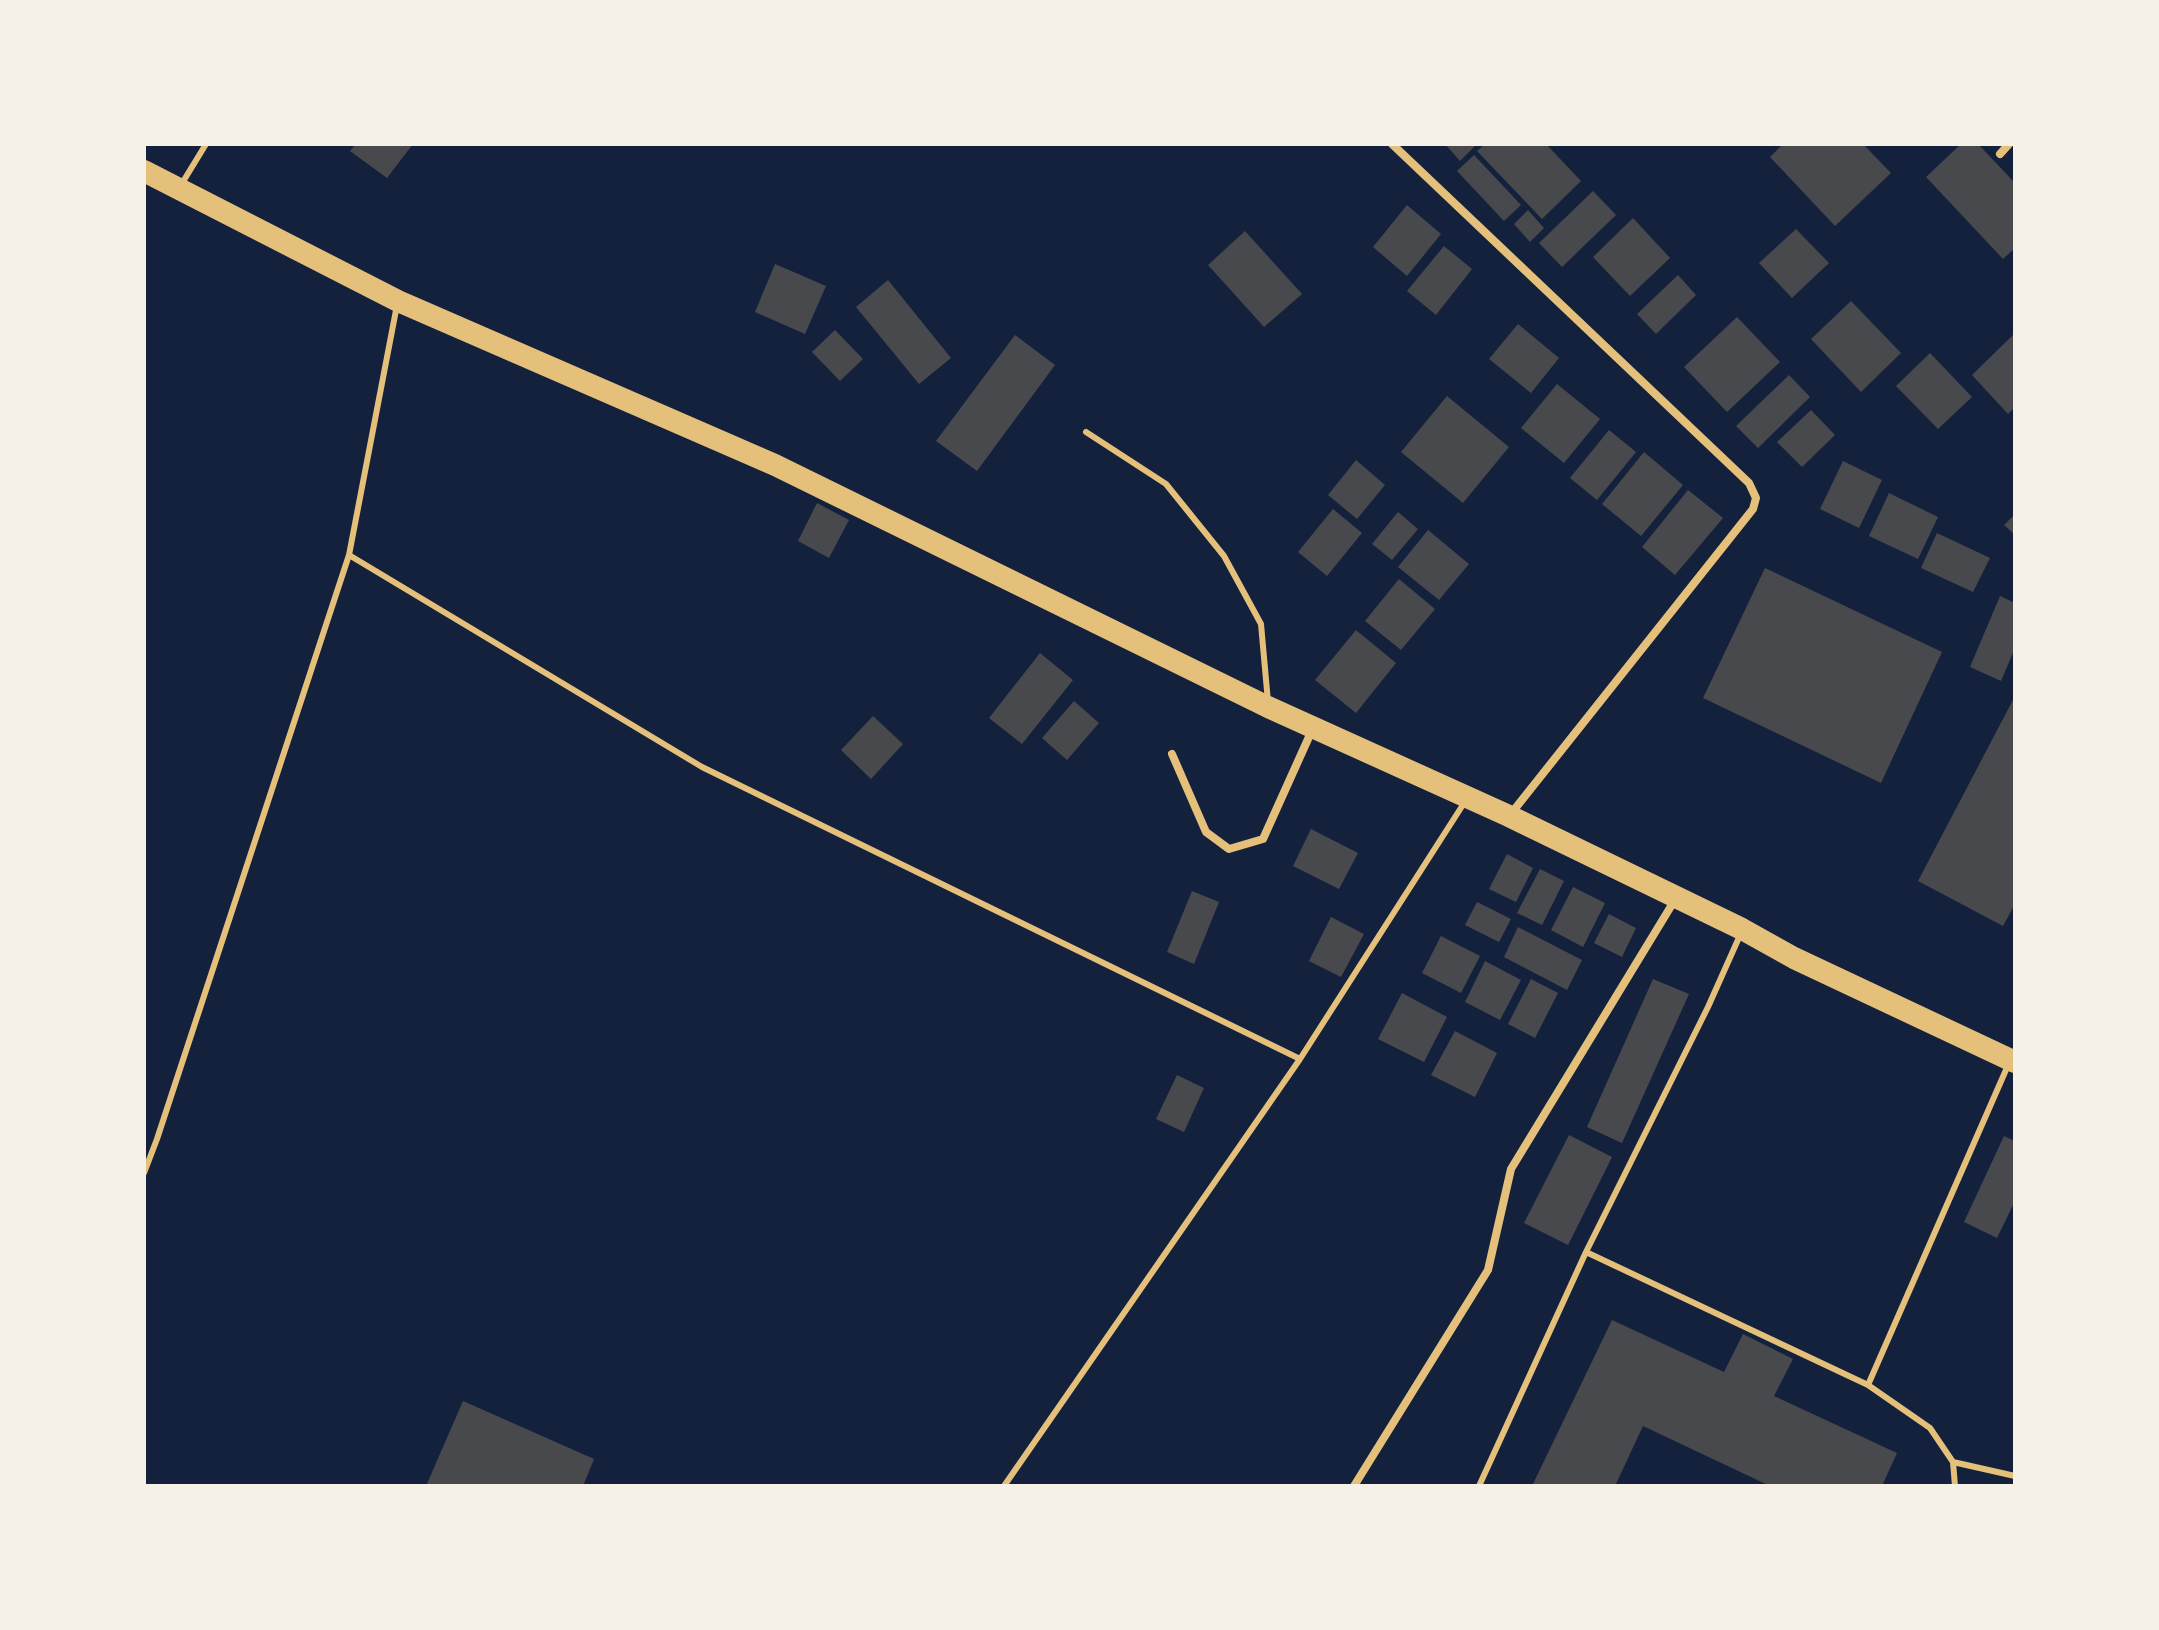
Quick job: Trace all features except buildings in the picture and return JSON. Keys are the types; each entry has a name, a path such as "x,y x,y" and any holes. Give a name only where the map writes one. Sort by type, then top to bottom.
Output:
{"highway":[{"path":"144,171 398,301 775,465 1268,707 1509,816 1742,929 1794,958 2012,1061"}],"street":[{"path":"1392,144 1749,483 1756,498 1753,509 1509,816"},
{"path":"2000,154 2009,144"},
{"path":"1172,754 1206,832 1229,849 1263,839 1314,727"},
{"path":"1354,1486 1488,1270 1511,1169 1676,898"}],"lane":[{"path":"179,188 206,144"},
{"path":"144,1173 349,555 398,301"},
{"path":"1086,432 1166,484 1224,556 1261,624 1268,707"},
{"path":"349,555 702,767 1300,1059"},
{"path":"1004,1486 1300,1059 1467,797"},
{"path":"1479,1486 1586,1252 1708,1007 1742,929"},
{"path":"1868,1385 2012,1061"},
{"path":"1586,1252 1868,1385 1930,1428 1953,1462 1955,1486"},
{"path":"1953,1462 2015,1476"}]}
